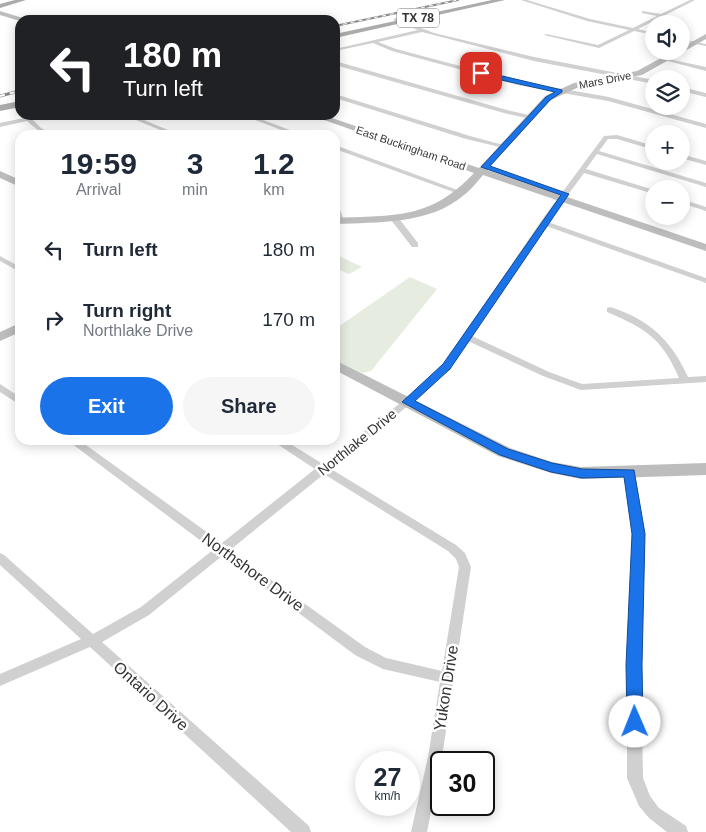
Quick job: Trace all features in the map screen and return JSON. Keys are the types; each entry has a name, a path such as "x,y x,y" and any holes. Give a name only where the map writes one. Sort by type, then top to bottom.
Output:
{"main road":[{"path":"0,4 11,0"},
{"path":"0,4 23,0"},
{"name":"TX 78","path":"459,7 483,0"},
{"name":"TX 78","path":"340,31 502,0"},
{"name":"TX 78","path":"340,35 398,20"},
{"path":"0,103 15,100"},
{"path":"0,108 15,105"}],"street":[{"path":"522,0 589,20 645,32"},
{"path":"665,15 693,0"},
{"path":"644,12 658,15"},
{"path":"0,13 15,20"},
{"path":"0,17 15,21"},
{"path":"398,20 423,30 534,59 645,80"},
{"path":"546,35 599,47 645,25"},
{"path":"340,49 423,30"},
{"name":"Mars Drive","path":"690,46 706,36"},
{"path":"373,41 394,50 517,83 608,100 706,126"},
{"path":"690,42 706,45"},
{"name":"Mars Drive","path":"340,220 394,218 432,210 461,193 548,98 577,85 627,76 646,70 664,60"},
{"path":"670,60 706,69"},
{"path":"340,64 506,112 531,117"},
{"path":"690,91 706,95"},
{"path":"340,98 468,138 504,146"},
{"name":"East Buckingham Road","path":"340,119 483,169"},
{"path":"0,125 24,120"},
{"path":"30,120 42,130"},
{"path":"140,120 164,130"},
{"path":"258,120 286,130"},
{"name":"East Buckingham Road","path":"330,120 706,242"},
{"name":"Northlake Drive","path":"0,680 91,641 145,611 436,378 467,337 544,223 606,137 611,136 645,145"},
{"path":"340,150 461,193"},
{"path":"594,152 706,185"},
{"path":"690,159 706,163"},
{"path":"582,170 645,189"},
{"path":"0,174 15,182"},
{"name":"East Buckingham Road","path":"564,196 706,248"},
{"path":"690,204 706,209"},
{"path":"394,218 415,245"},
{"path":"544,223 706,281"},
{"path":"0,258 15,267"},
{"path":"610,310 653,330 678,362 685,380"},
{"path":"0,337 15,329"},
{"path":"467,337 564,382 581,387 706,379"},
{"path":"340,367 504,452 551,467 582,473 630,473 706,469"},
{"path":"0,387 15,398"},
{"name":"Northshore Drive","path":"79,445 360,651 383,663 447,678"},
{"path":"284,445 324,469"},
{"name":"Yukon Drive","path":"324,469 452,548 461,556 465,567 435,757 419,832"},
{"path":"630,473 638,534 634,665 635,778 644,801 654,813 680,832"},
{"name":"Ontario Drive","path":"0,558 281,814 304,832"}],"shaded area":[{"path":"340,256 362,267 349,274 340,270"},
{"path":"410,277 437,289 371,371 362,373 340,362 340,326"}],"railway":[{"path":"340,25 458,0"},
{"path":"0,96 15,92"}],"route":[{"path":"481,73 517,83 560,91 548,98 485,167 565,194 446,366 436,378 407,402 504,452 551,467 582,473 630,473 638,534 634,665 635,722"}]}
